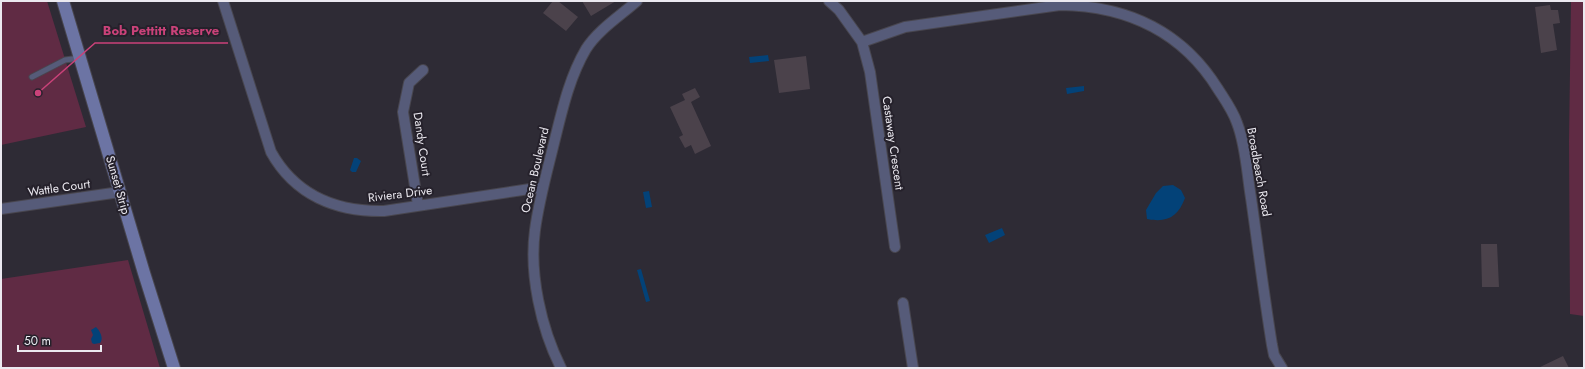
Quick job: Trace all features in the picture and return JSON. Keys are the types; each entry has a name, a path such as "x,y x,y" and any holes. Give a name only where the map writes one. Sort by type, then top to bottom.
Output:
{"street":[{"name":"Sunset Strip","path":"63,1 174,368"},
{"name":"Riviera Drive","path":"223,1 266,137 278,164 307,191 326,202 346,208 359,211 384,211 543,187"},
{"name":"Ocean Boulevard","path":"561,368 549,343 535,275 535,230 543,187 567,92 579,62 593,39 637,1"},
{"path":"829,1 838,10 862,42"},
{"name":"Broadbeach Road","path":"862,42 905,27 1060,5 1082,5 1126,14 1146,23 1184,48 1200,63 1213,81 1227,102 1237,124 1246,164 1272,345 1274,354 1282,368"},
{"name":"Castaway Crescent","path":"862,42 870,72 895,248"},
{"name":"Dandy Court","path":"418,205 403,112 409,83 423,70"},
{"name":"Wattle Court","path":"1,209 120,192"},
{"path":"903,303 913,368"}],"lane":[{"path":"32,77 65,60 81,57"}],"shaded area":[{"path":"1,1 47,1 86,127 1,145"},
{"path":"1571,1 1584,1 1584,316 1570,314 1569,141"},
{"path":"128,260 160,368 1,368 1,279"}],"water":[{"path":"768,55 769,61 750,63 749,57"},
{"path":"1084,86 1084,91 1067,94 1066,88"},
{"path":"354,158 361,161 356,172 352,172 350,170"},
{"path":"1173,185 1181,190 1185,198 1179,210 1171,217 1166,219 1147,219 1146,210 1156,193 1163,186"},
{"path":"649,191 652,207 646,208 643,192"},
{"path":"1002,228 1005,235 989,243 985,235"},
{"path":"641,269 650,301 646,302 637,270"},
{"path":"96,327 102,339 100,343 94,344 92,343 91,339 93,335 91,330"}],"building":[{"path":"553,1 558,1 578,17 566,31 543,13"},
{"path":"582,1 616,1 591,16"},
{"path":"1550,5 1551,10 1558,10 1560,23 1553,24 1557,50 1541,53 1535,7"},
{"path":"806,56 810,89 779,93 774,60"},
{"path":"695,88 700,97 691,102 711,146 695,154 691,145 685,148 679,137 683,135 670,107 685,100 682,94"},
{"path":"1481,244 1497,244 1499,287 1482,287"},
{"path":"1563,356 1569,368 1538,368"}],"place":[{"name":"Bob Pettitt Reserve","path":"38,93"}]}
